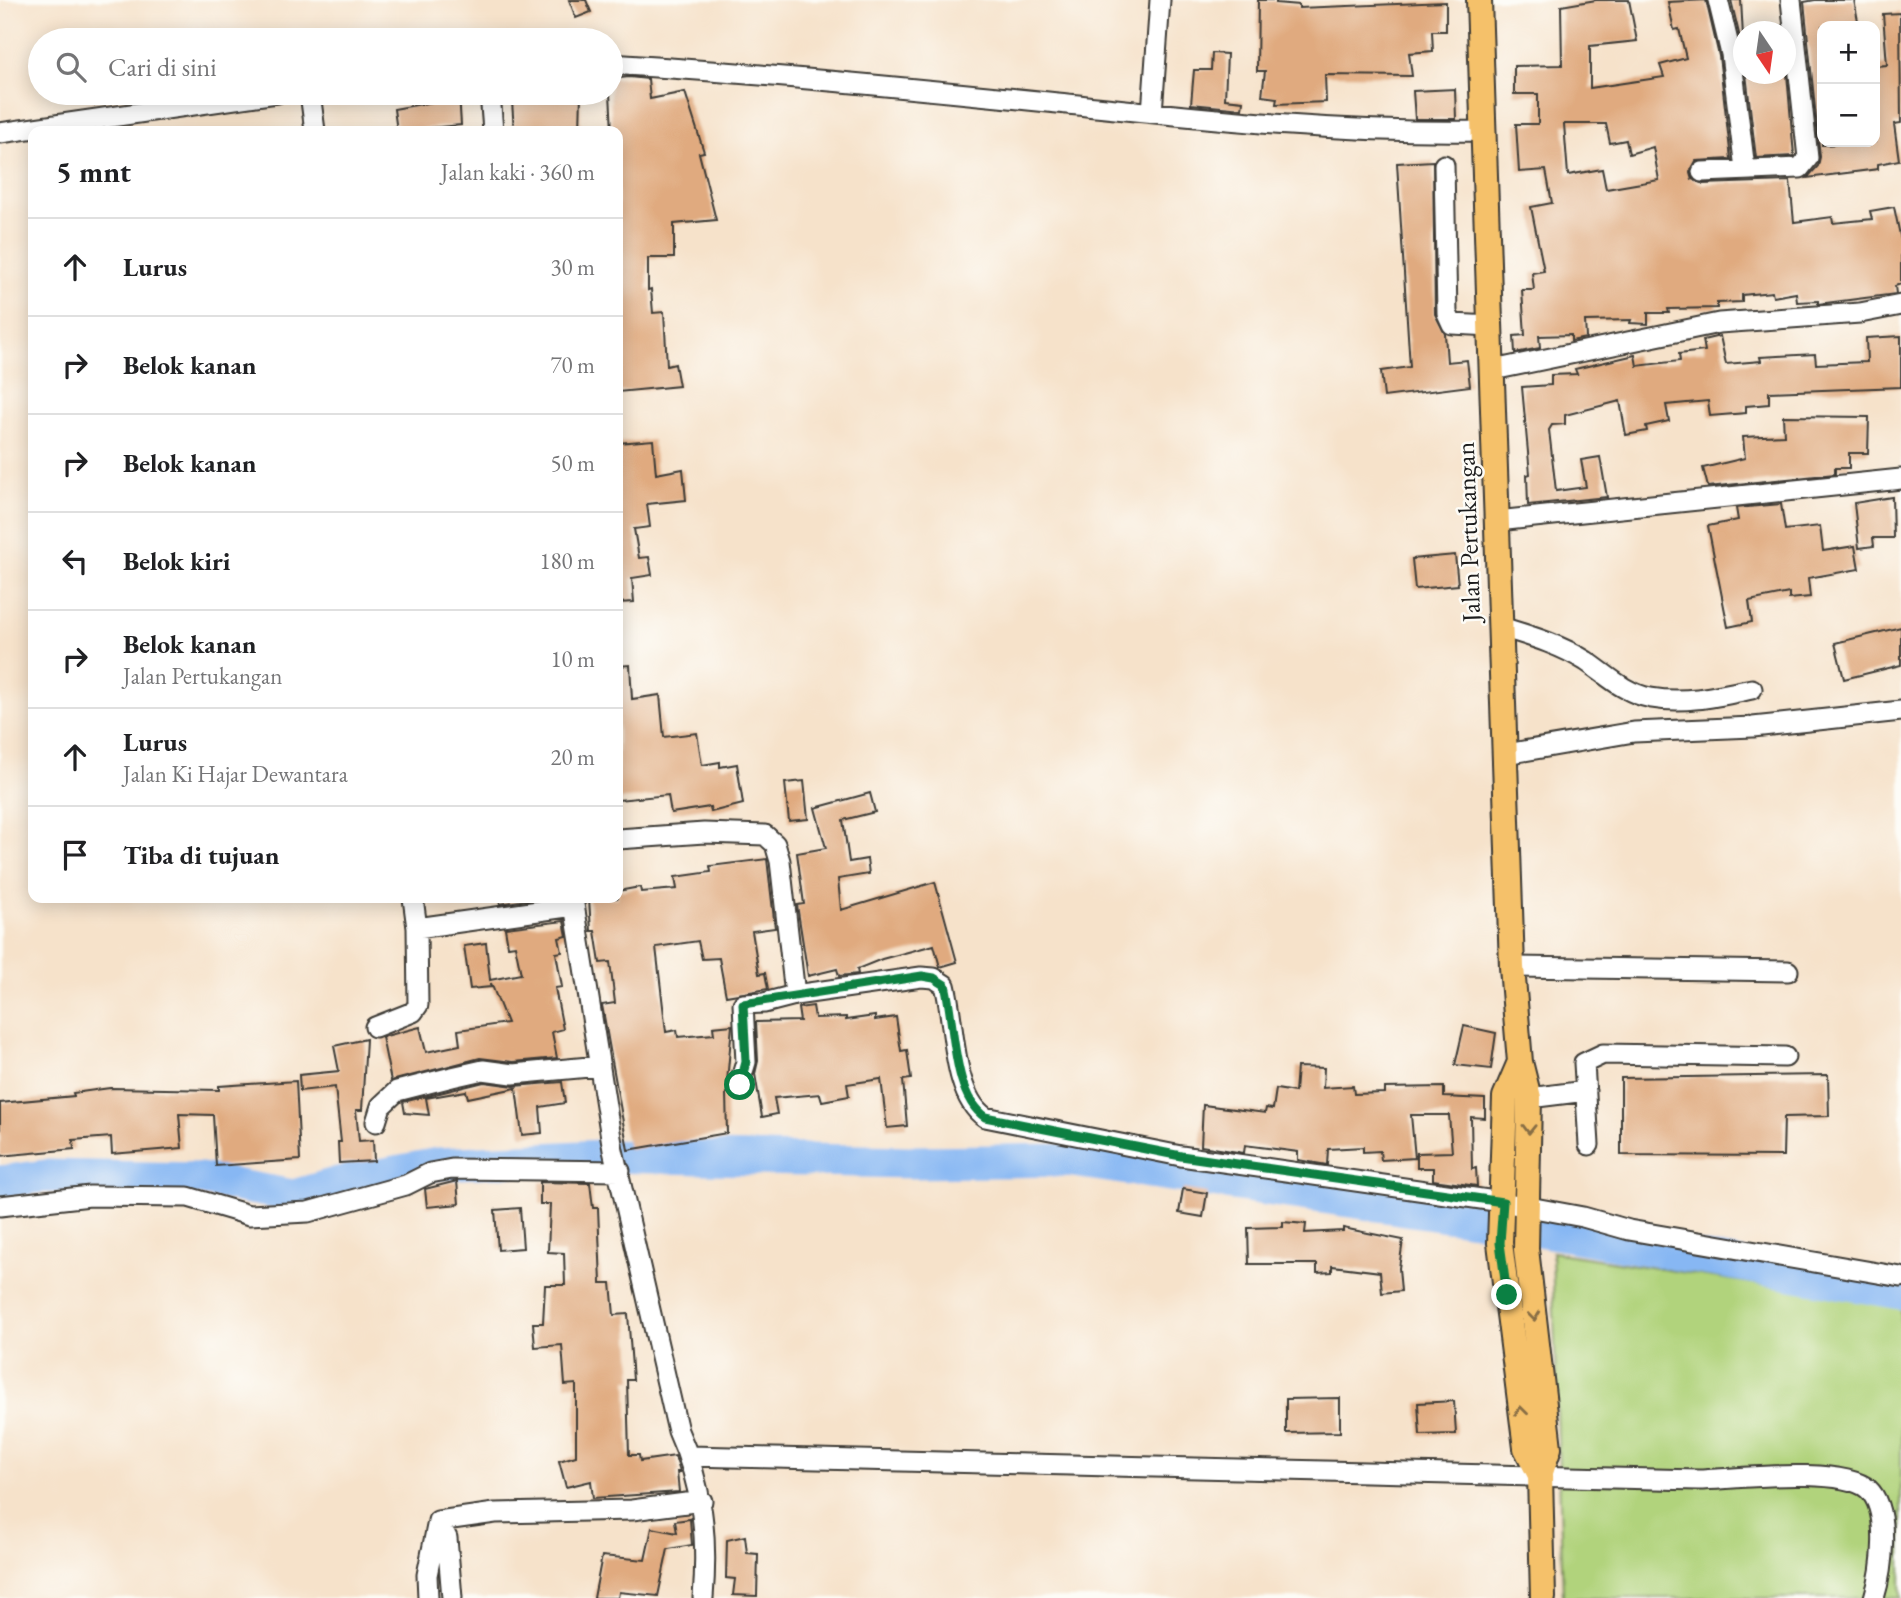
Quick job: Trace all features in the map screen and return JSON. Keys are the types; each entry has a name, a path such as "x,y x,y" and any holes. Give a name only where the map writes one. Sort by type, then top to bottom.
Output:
{"main road":[{"name":"Jalan Pertukangan","path":"1479,0 1512,967 1520,1062 1529,1098 1526,1249 1549,1448 1540,1475"},
{"name":"Jalan Pertukangan","path":"1520,1062 1505,1097 1500,1243 1526,1448 1540,1475"},
{"path":"1540,1475 1543,1598"}],"street":[{"path":"1152,113 1160,0"},
{"path":"1718,0 1731,54 1745,169"},
{"path":"1702,172 1800,168 1808,158 1791,0"},
{"path":"623,65 805,77 1331,130 1392,133 1485,131"},
{"path":"49,126 195,105"},
{"path":"312,105 314,126"},
{"path":"491,105 493,126"},
{"path":"0,133 28,129"},
{"path":"1444,165 1447,313 1452,324 1492,326"},
{"path":"1493,370 1719,323 1860,313 1901,305"},
{"path":"1497,521 1901,479"},
{"path":"1501,627 1552,643 1587,662 1612,683 1648,698 1688,701 1752,689"},
{"path":"1506,754 1634,732 1753,727 1901,711"},
{"path":"623,839 704,833 765,835 775,844 795,995"},
{"path":"375,1027 413,1012 418,1005 417,928 414,903"},
{"path":"417,928 567,903"},
{"path":"573,903 617,1160 678,1431 690,1456 702,1501 707,1550 703,1598"},
{"path":"1512,967 1788,971"},
{"path":"740,1085 746,1062 743,1004 764,1003 795,995 922,976 934,978 945,985 962,1086 973,1109 985,1117 1181,1156 1527,1213 1583,1217 1629,1230 1901,1277"},
{"path":"1589,1145 1584,1063 1603,1054 1785,1057"},
{"path":"376,1122 381,1106 397,1091 452,1077 483,1070 513,1074 600,1066"},
{"path":"1529,1098 1586,1091"},
{"path":"0,1206 90,1196 188,1197 249,1215 308,1212 405,1185 430,1173 452,1169 617,1160"},
{"path":"690,1456 1698,1480 1827,1476 1848,1479 1869,1490 1881,1518 1882,1571 1874,1598"},
{"path":"438,1521 495,1513 632,1510 702,1501"},
{"path":"428,1598 426,1575 438,1521"},
{"path":"438,1521 447,1538 452,1598"}],"green space":[{"path":"1552,1252 1901,1306 1901,1598 1563,1598"}],"building":[{"path":"569,0 586,0 591,12 576,18"},
{"path":"1258,0 1276,0 1276,3 1299,5 1299,8 1446,2 1446,31 1432,31 1433,51 1409,53 1412,76 1325,75 1326,102 1276,104 1277,98 1262,96 1265,71 1257,71"},
{"path":"1596,0 1629,0 1637,41 1590,46 1590,88 1664,77 1660,65 1686,58 1679,29 1674,30 1668,2 1706,0 1719,56 1731,159 1696,161 1690,172 1692,179 1703,184 1790,181 1794,222 1832,217 1833,223 1872,219 1870,211 1894,207 1901,240 1901,284 1895,286 1896,294 1818,304 1818,301 1797,302 1796,293 1773,297 1772,292 1742,295 1742,302 1717,303 1717,308 1668,309 1669,313 1648,313 1648,324 1630,323 1631,320 1585,321 1586,338 1571,341 1571,335 1539,336 1540,348 1515,353 1514,336 1525,335 1522,290 1534,290 1532,273 1544,271 1531,207 1552,203 1546,170 1519,172 1516,124 1538,124 1538,94 1514,94 1514,66 1562,65 1561,6","holes":["1564,124 1606,124 1610,143 1626,140 1629,154 1653,147 1659,180 1606,189 1602,169 1568,175"]},
{"path":"1731,0 1741,0 1742,21 1736,21"},
{"path":"1854,0 1858,21 1817,21 1817,128 1804,2"},
{"path":"1900,13 1901,123 1894,124 1899,160 1878,164 1878,169 1807,178 1818,166 1819,147 1880,147 1880,66 1887,65 1883,14"},
{"path":"1212,53 1227,54 1225,99 1243,101 1242,109 1191,104 1194,70 1211,70"},
{"path":"623,78 648,79 650,99 685,92 704,152 699,153 716,220 674,224 674,258 648,258 648,290 651,289 653,313 664,312 667,366 675,364 679,386 623,392 623,126 612,126 611,105 623,105"},
{"path":"1747,84 1788,84 1794,156 1756,158"},
{"path":"1455,89 1456,119 1415,119 1413,91"},
{"path":"416,105 460,105 461,125 396,126 394,109"},
{"path":"512,105 581,105 580,126 514,126"},
{"path":"1433,161 1435,314 1445,334 1447,362 1467,360 1470,386 1384,397 1381,371 1410,367 1397,163"},
{"path":"1720,336 1726,364 1761,361 1760,357 1815,354 1816,364 1867,362 1866,338 1901,336 1901,387 1769,392 1769,404 1746,406 1746,413 1710,416 1708,401 1666,405 1669,421 1646,426 1647,431 1626,435 1620,401 1565,415 1565,424 1552,425 1549,430 1556,491 1586,487 1581,460 1600,457 1607,497 1528,505 1527,475 1530,474 1522,387 1551,385 1551,375 1577,374 1575,369 1635,355 1637,366 1680,361 1679,354 1705,351 1703,340"},
{"path":"1783,416 1869,417 1868,453 1849,453 1849,468 1835,468 1835,474 1708,487 1703,468 1745,458 1743,437 1784,435"},
{"path":"653,440 656,474 683,469 686,500 647,504 650,527 634,529 639,558 649,557 652,575 632,578 634,602 623,603 623,443"},
{"path":"1892,497 1893,538 1873,538 1874,546 1859,548 1854,503"},
{"path":"1781,504 1785,530 1820,526 1823,551 1855,546 1859,569 1808,578 1810,597 1789,599 1789,593 1749,601 1752,622 1728,627 1708,526 1738,520 1736,508"},
{"path":"1455,555 1458,585 1415,589 1412,559"},
{"path":"1901,627 1901,665 1844,679 1835,643"},
{"path":"630,665 632,699 660,695 664,737 697,733 702,765 720,762 720,767 737,764 743,804 711,812 710,807 671,813 668,795 623,800 623,666"},
{"path":"804,781 808,819 789,821 785,783"},
{"path":"870,793 875,812 843,820 849,862 867,859 869,874 838,879 841,910 935,882 957,962 940,967 934,945 882,959 857,969 858,974 839,976 837,969 808,976 797,905 804,904 797,853 826,848 815,808"},
{"path":"767,859 775,928 752,931 759,974 765,973 768,989 726,996 719,958 702,959 698,941 656,947 666,1032 677,1030 678,1037 714,1034 713,1027 732,1025 727,1082 730,1093 726,1093 727,1133 628,1150 602,1005 615,1003 610,962 600,963 595,931 591,931 589,903 623,903 623,890 640,887 641,892 677,889 675,877 711,872 710,866"},
{"path":"564,921 567,936 559,938 562,952 556,953 562,987 555,988 563,1029 552,1032 557,1058 513,1062 480,1058 391,1081 382,1037 420,1027 426,1052 460,1045 458,1030 507,1023 491,983 491,987 470,989 464,946 486,943 490,980 521,974 515,945 508,946 505,928"},
{"path":"813,1006 815,1018 846,1017 846,1020 875,1016 875,1020 896,1017 901,1051 907,1050 911,1079 903,1080 907,1126 887,1128 881,1079 847,1084 849,1096 822,1101 820,1094 774,1098 777,1114 762,1117 755,1074 758,1061 756,1022 800,1021 798,1008"},
{"path":"1464,1026 1496,1033 1491,1069 1455,1065"},
{"path":"366,1039 362,1110 356,1110 359,1141 373,1140 374,1161 339,1163 338,1142 341,1142 335,1087 300,1091 299,1075 339,1071 334,1046"},
{"path":"1297,1067 1324,1068 1323,1088 1353,1086 1354,1094 1385,1093 1385,1088 1444,1087 1444,1097 1485,1099 1485,1118 1471,1117 1472,1169 1476,1168 1477,1186 1433,1180 1433,1168 1417,1168 1417,1153 1452,1152 1449,1115 1411,1115 1415,1158 1381,1160 1380,1151 1363,1152 1363,1147 1328,1149 1327,1165 1298,1160 1298,1152 1245,1145 1244,1153 1201,1146 1203,1105 1265,1113 1266,1108 1273,1109 1276,1089 1295,1092"},
{"path":"1828,1075 1829,1116 1784,1117 1783,1156 1621,1155 1621,1078"},
{"path":"296,1081 300,1160 216,1166 213,1115 179,1114 182,1148 112,1154 111,1137 73,1140 74,1149 0,1156 0,1103 74,1096 73,1093 110,1088 219,1090 219,1086"},
{"path":"484,1082 514,1086 562,1082 565,1103 540,1107 542,1133 522,1135 516,1088 468,1098 466,1091 426,1098 429,1115 405,1113 403,1102"},
{"path":"457,1181 459,1204 427,1207 425,1189"},
{"path":"540,1182 590,1183 593,1208 598,1208 601,1283 611,1283 614,1315 628,1314 633,1380 627,1380 629,1455 639,1455 640,1461 675,1456 680,1472 677,1472 679,1492 593,1498 591,1481 566,1487 559,1461 576,1456 576,1384 565,1385 562,1345 535,1347 533,1323 543,1323 545,1285 565,1285 564,1253 548,1252 550,1204 540,1204"},
{"path":"1183,1189 1207,1193 1203,1217 1179,1213"},
{"path":"520,1208 523,1248 498,1250 495,1210"},
{"path":"1283,1222 1306,1224 1305,1233 1343,1231 1343,1228 1403,1240 1399,1268 1401,1291 1382,1293 1380,1272 1332,1266 1332,1272 1317,1273 1317,1264 1249,1264 1248,1228 1283,1227"},
{"path":"1340,1398 1340,1432 1286,1433 1286,1399"},
{"path":"1454,1401 1456,1434 1420,1435 1418,1403"},
{"path":"690,1519 692,1545 668,1549 658,1596 619,1592 618,1598 594,1598 602,1556 645,1560 652,1528 677,1533 675,1521"},
{"path":"745,1536 747,1553 758,1554 757,1596 733,1595 735,1579 726,1578 727,1540"}],"waterway":[{"path":"0,1182 45,1176 201,1179 293,1196 338,1183 438,1164 601,1156 912,1162 1066,1160 1481,1220 1901,1293"}],"route":[{"path":"740,1085 746,1062 743,1004 764,1003 795,995 922,976 934,978 945,985 951,1007 962,1086 973,1109 985,1117 1181,1156 1503,1202 1500,1243 1507,1295"}]}
